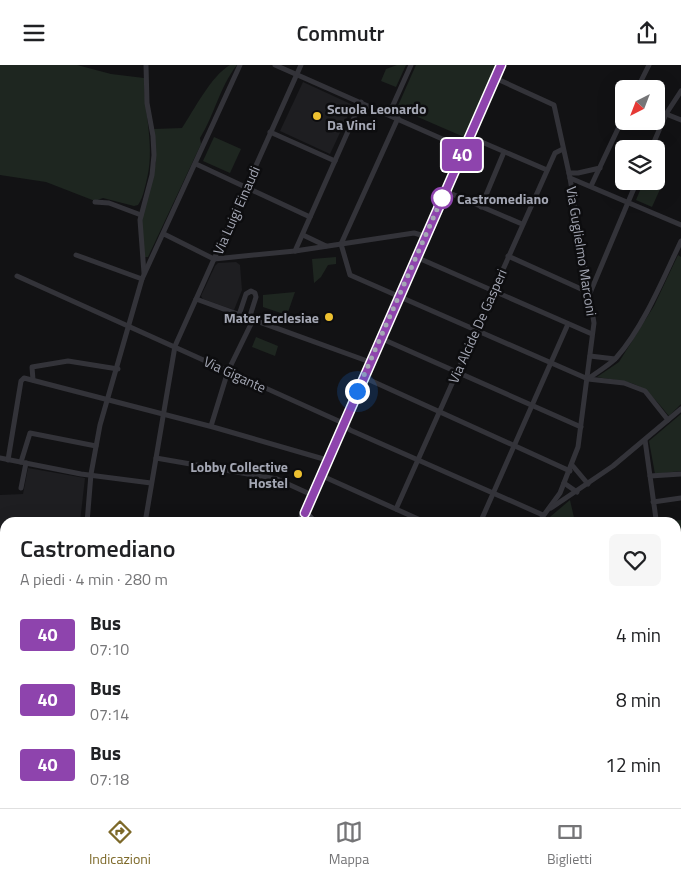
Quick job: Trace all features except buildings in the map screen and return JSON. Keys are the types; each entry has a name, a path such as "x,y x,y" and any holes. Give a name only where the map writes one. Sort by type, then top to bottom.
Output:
{"main road":[{"path":"303,517 501,65"},
{"path":"305,513 309,517"}],"street":[{"path":"143,276 140,231 141,215 153,165 153,136 146,103 146,65"},
{"path":"87,517 91,474 96,446 143,276 164,234 240,65"},
{"path":"275,65 465,149"},
{"name":"Via Luigi Einaudi","path":"146,517 175,346 270,132 302,65"},
{"path":"389,114 411,65"},
{"path":"642,80 649,65"},
{"name":"Via Guglielmo Marconi","path":"496,79 552,103 569,175 594,323 578,447 560,493 543,515"},
{"path":"655,140 666,114 681,91"},
{"path":"295,251 361,102"},
{"path":"666,114 681,120"},
{"path":"398,119 341,244 350,275 588,379 624,383 645,391 668,420"},
{"path":"591,186 617,130"},
{"path":"270,132 335,161"},
{"path":"453,143 461,142 470,137 547,170"},
{"name":"Via Alcide De Gasperi","path":"396,509 547,170 555,153 563,149"},
{"path":"480,207 504,152"},
{"path":"196,164 310,217"},
{"path":"569,175 600,167"},
{"path":"569,175 681,225"},
{"path":"508,256 590,293 633,190"},
{"path":"445,191 522,224"},
{"path":"95,202 109,203 141,215"},
{"path":"164,234 214,259 326,247 414,233 426,235"},
{"path":"302,235 326,247"},
{"path":"588,379 615,359 654,297 681,241"},
{"path":"76,255 143,276"},
{"path":"416,257 592,334"},
{"path":"587,275 598,274"},
{"name":"Via Gigante","path":"17,276 343,423 350,430 543,515"},
{"path":"211,426 228,371 251,319 256,297 252,291 246,294 239,315"},
{"path":"196,299 370,363"},
{"path":"483,517 568,325"},
{"path":"380,338 581,427"},
{"path":"590,356 615,359"},
{"path":"33,380 32,367 68,361 118,369"},
{"path":"363,377 515,447 571,468 588,485"},
{"path":"8,459 21,381 24,378 211,426 327,460"},
{"path":"548,510 588,485 681,409"},
{"path":"21,488 23,462 30,433 96,446"},
{"path":"645,440 656,517"},
{"path":"0,458 151,483"},
{"path":"156,458 278,479 312,495"},
{"path":"650,476 681,474"},
{"path":"320,475 414,517"},
{"path":"564,483 577,492"},
{"path":"653,502 681,498"}],"shaded area":[{"path":"0,65 77,65 111,74 144,78 150,156 146,183 138,205 134,206 103,198 95,201 46,182 0,175"},
{"path":"230,65 237,65 221,92 210,120 200,138 201,144 148,257 144,257 141,224 156,162 154,129 182,128 216,77"},
{"path":"397,65 406,65 396,87 381,81 386,69"},
{"path":"416,65 496,65 464,137 397,108"},
{"name":"Scuola Leonardo Da Vinci","path":"303,82 353,105 330,154 280,131"},
{"path":"214,137 241,149 230,173 203,161"},
{"path":"640,190 660,190 652,207 636,200"},
{"path":"678,255 681,257 681,404 669,416 652,396 639,386 597,377 619,362 654,306"},
{"path":"336,257 336,264 328,265 321,277 314,283 312,259"},
{"path":"236,262 240,265 242,290 234,310 203,299 201,296 215,266 218,263"},
{"path":"295,292 287,315 263,307 263,295"},
{"path":"256,337 278,346 275,356 252,347"},
{"path":"681,414 681,471 655,474 649,441"},
{"path":"28,468 85,478 81,517 0,517 0,495 23,494"},
{"path":"570,500 574,517 550,517"}],"bus line":[{"name":"40","path":"305,513 501,65"}],"place":[{"name":"Scuola Leonardo Da Vinci","path":"317,116"},
{"name":"Castromediano","path":"442,198"},
{"name":"Mater Ecclesiae","path":"329,317"},
{"name":"Lobby Collective Hostel","path":"298,474"}],"route":[{"path":"357,391 442,198"}]}
